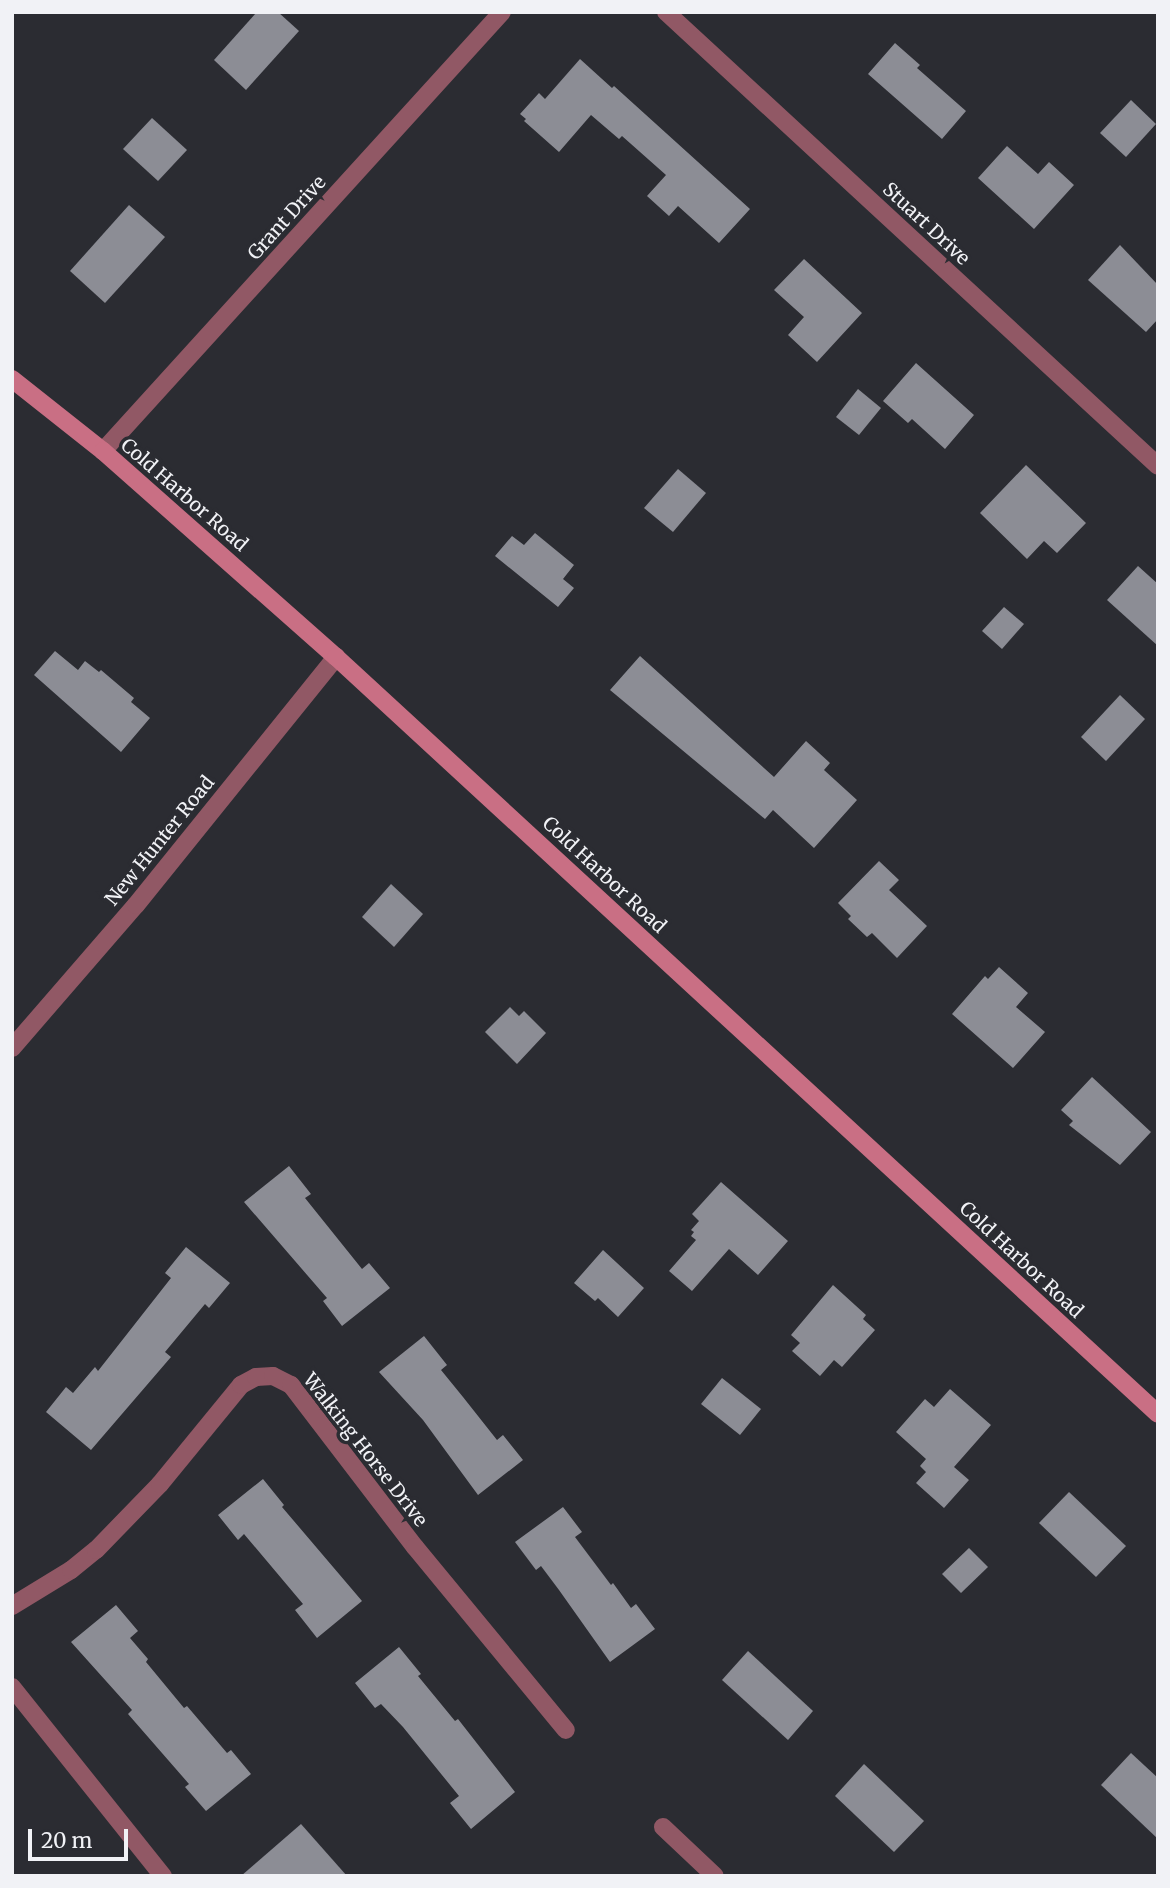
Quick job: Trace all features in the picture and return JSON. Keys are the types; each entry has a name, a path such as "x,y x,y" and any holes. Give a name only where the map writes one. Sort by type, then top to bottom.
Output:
{"main road":[{"name":"Cold Harbor Road","path":"12,379 103,452 336,657 1158,1414"}],"street":[{"name":"Grant Drive","path":"103,452 502,12"},
{"name":"Stuart Drive","path":"666,12 1158,466"},
{"name":"New Hunter Road","path":"12,1048 136,905 336,657"},
{"name":"Walking Horse Drive","path":"12,1606 71,1570 96,1550 160,1484 242,1385 256,1377 273,1376 291,1385 415,1547 566,1730"},
{"path":"12,1688 163,1876"},
{"path":"663,1827 715,1876"}],"building":[{"path":"257,12 278,12 299,31 246,90 214,60"},
{"path":"895,43 920,65 917,68 966,111 942,139 868,74"},
{"path":"580,59 612,88 614,86 750,209 719,243 678,206 669,216 647,196 666,175 622,136 619,139 591,115 559,152 524,121 526,119 520,114 539,93 545,99"},
{"path":"1131,100 1156,124 1126,157 1100,133"},
{"path":"152,118 187,150 158,181 123,149"},
{"path":"1007,146 1038,174 1049,162 1074,185 1034,229 978,178"},
{"path":"129,205 165,237 105,303 70,271"},
{"path":"1120,245 1158,285 1158,319 1146,332 1088,280"},
{"path":"804,259 862,313 817,362 788,335 804,317 774,290"},
{"path":"916,363 974,415 945,449 912,419 908,423 883,401"},
{"path":"858,389 881,408 859,435 836,417"},
{"path":"1026,465 1086,523 1057,553 1044,541 1027,559 980,513"},
{"path":"678,469 706,493 673,532 644,508"},
{"path":"535,533 574,565 563,579 574,588 558,607 495,556 512,536 524,545"},
{"path":"1138,566 1158,584 1158,646 1107,600"},
{"path":"1004,607 1024,624 1002,649 982,631"},
{"path":"55,651 78,670 85,661 99,672 101,670 134,698 131,702 150,718 121,752 34,675"},
{"path":"640,656 774,777 806,741 830,763 824,770 857,800 814,848 773,810 765,819 610,690"},
{"path":"1120,695 1145,719 1106,761 1081,737"},
{"path":"879,861 899,880 889,890 927,926 897,958 872,933 867,937 848,919 851,916 838,903"},
{"path":"391,884 423,914 394,947 362,917"},
{"path":"999,967 1028,993 1016,1007 1045,1032 1013,1068 952,1014 985,976 988,979"},
{"path":"510,1007 519,1016 524,1011 546,1033 517,1064 485,1032"},
{"path":"1092,1077 1151,1132 1120,1165 1069,1125 1073,1121 1061,1110"},
{"path":"289,1166 311,1194 305,1198 362,1269 369,1263 390,1288 342,1326 323,1301 327,1298 244,1202"},
{"path":"721,1182 788,1241 758,1275 729,1249 692,1291 669,1271 696,1240 691,1236 694,1232 691,1230 699,1221 692,1214"},
{"path":"186,1247 230,1283 209,1308 205,1304 165,1352 171,1357 91,1450 46,1412 66,1387 73,1393 95,1367 98,1371 171,1278 165,1273"},
{"path":"603,1250 644,1288 618,1317 598,1298 595,1301 574,1283"},
{"path":"833,1285 866,1315 863,1319 875,1330 842,1367 834,1360 820,1376 792,1351 800,1343 791,1335"},
{"path":"424,1336 447,1365 441,1370 497,1440 503,1435 523,1460 478,1495 423,1420 379,1372"},
{"path":"722,1378 761,1409 740,1435 701,1404"},
{"path":"950,1389 991,1425 954,1467 969,1480 944,1508 916,1483 926,1472 920,1466 926,1459 896,1432 925,1399 934,1407"},
{"path":"263,1479 284,1505 282,1507 362,1601 317,1638 295,1610 303,1604 244,1534 238,1540 218,1515"},
{"path":"1069,1492 1126,1546 1096,1577 1039,1523"},
{"path":"563,1507 582,1532 575,1537 611,1585 613,1583 631,1608 636,1604 655,1629 610,1662 541,1566 536,1570 515,1542"},
{"path":"969,1548 988,1567 961,1593 942,1574"},
{"path":"116,1605 138,1631 130,1638 148,1659 146,1662 184,1708 187,1706 227,1753 231,1750 251,1774 206,1811 185,1787 189,1784 128,1714 132,1710 71,1642"},
{"path":"399,1647 421,1674 418,1676 455,1721 458,1719 515,1792 471,1829 450,1803 459,1796 403,1727 381,1704 375,1708 355,1683"},
{"path":"748,1651 813,1711 788,1740 722,1680"},
{"path":"1131,1753 1158,1778 1158,1839 1101,1785"},
{"path":"864,1764 924,1821 894,1852 835,1796"},
{"path":"301,1824 347,1876 241,1876"}]}
